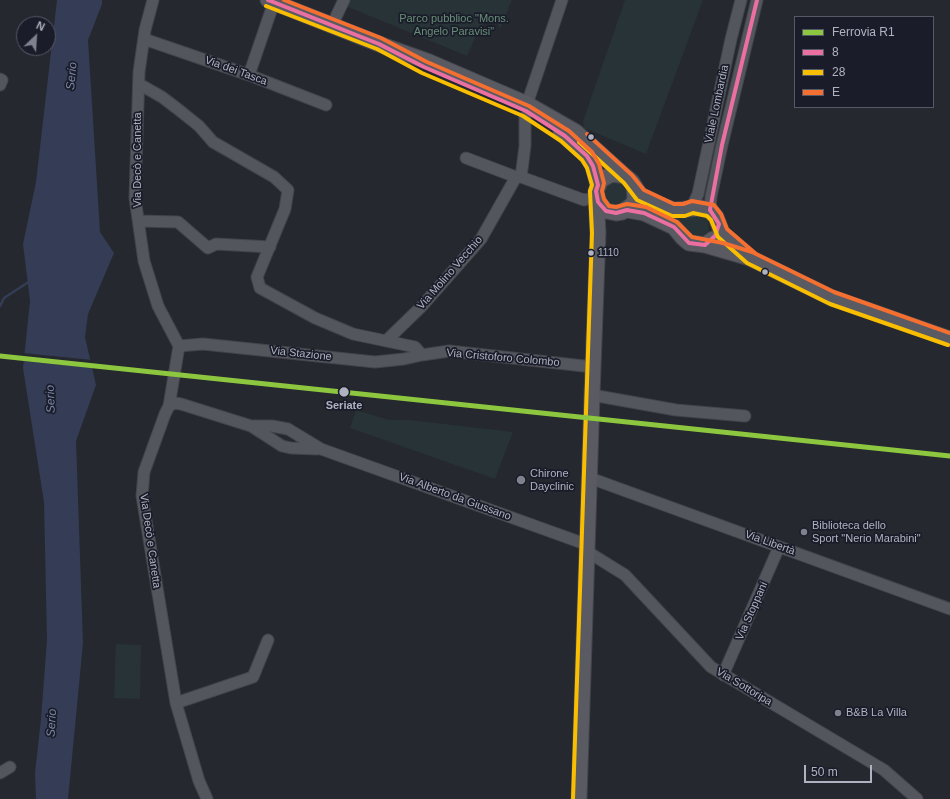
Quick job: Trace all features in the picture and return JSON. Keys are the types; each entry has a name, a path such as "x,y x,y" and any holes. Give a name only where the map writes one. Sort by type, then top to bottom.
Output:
{"main road":[{"path":"271,1 379,44 427,60 526,111 576,132 629,181 640,195 665,207 684,210 692,207 710,210 725,236 750,258"},
{"path":"379,44 424,67 526,111 565,136 587,156 593,166 598,202 606,211 644,213 674,227 683,238 690,243 705,245 750,258 832,298 950,339"},
{"path":"579,799 598,233 597,191 606,176 619,174 629,181 635,199 622,212 605,224 598,233"},
{"path":"705,245 715,236 719,224"}],"street":[{"name":"Via Decò e Canetta","path":"153,0 144,39 139,84 135,198 144,261 158,306 179,346 169,406 144,472 142,496 176,703 198,781 200,799"},
{"path":"332,25 344,0"},
{"name":"Via Molino Vecchio","path":"386,341 422,306 481,239 519,177 525,146 526,111 562,0"},
{"name":"Viale Lombardia","path":"692,207 698,194 731,39 741,0"},
{"name":"Viale Lombardia","path":"710,210 711,197 722,145 742,56 757,0"},
{"path":"249,75 271,1"},
{"name":"Via dei Tasca","path":"144,39 249,75 326,105"},
{"path":"731,39 737,42 742,56"},
{"path":"0,78 2,80 0,85"},
{"path":"139,84 162,97 179,110 199,126 213,142 274,177 288,190 285,210 257,277 260,288 315,318 353,334 415,347 422,355"},
{"path":"709,141 714,146 722,145"},
{"path":"466,158 584,200 597,191"},
{"path":"139,221 163,220 178,222 208,248 216,244 270,247"},
{"name":"Via Stazione","path":"179,346 203,344 375,362 404,359 422,355"},
{"name":"Via Cristoforo Colombo","path":"422,355 449,351 593,367"},
{"path":"592,395 676,410 744,416"},
{"path":"169,406 175,403 181,404 251,426 282,446 300,444"},
{"name":"Via Alberto da Giussano","path":"251,426 272,426 288,429 300,444 321,449 588,549"},
{"path":"267,437 272,426"},
{"name":"Via Libertà","path":"590,478 950,609"},
{"name":"Via Stoppani","path":"723,675 780,547"},
{"name":"Via Sottoripa","path":"588,549 625,575 711,668 884,770 917,799"},
{"path":"176,703 253,678 268,640"},
{"path":"0,773 10,767"},
{"name":"Via Decò e Canetta","path":"198,781 207,799"}],"green space":[{"name":"Parco pubblioc \"Mons. Angelo Paravisi\"","path":"348,0 512,0 500,29 492,13 477,34 467,56 348,7"},
{"path":"625,0 703,0 646,154 584,128 583,121"},
{"path":"616,182 624,186 628,194 624,202 616,206 608,202 604,194 608,186"},
{"path":"641,202 674,217 704,217 708,220 709,231 702,238 695,239 639,206"},
{"path":"356,410 389,420 410,420 513,432 495,479 350,428"},
{"path":"116,644 141,645 140,699 114,698"}],"water":[{"name":"Serio","path":"57,0 102,0 102,4 88,40 100,232 114,253 88,314 85,337 96,385 76,441 83,643 68,799 36,799 35,773 47,640 44,502 23,368 30,301 23,244 36,182 51,56 56,56 55,16"}],"pier":[{"path":"23,353 92,360 94,368 22,361"}],"waterway":[{"path":"0,306 4,298 30,281"}],"rail line":[{"name":"R1","path":"0,356 950,456"}],"transit line":[{"name":"8","path":"268,0 379,44 424,67 526,111 565,136 587,156 593,166 598,185 596,191 598,202 606,211 616,213 627,210 644,213 674,227 689,243 705,245 715,236 719,224 710,210"},
{"name":"E","path":"284,0 381,38 427,62 529,106 569,131 592,152 599,164 604,183 602,191 604,199 609,206 616,207 627,204 646,207 677,222 692,237 723,243 752,252 834,292 950,333"},
{"name":"8","path":"710,210 722,145 757,0"},
{"name":"28","path":"266,6 377,49 422,73 523,116 561,141 582,160 587,168 592,185 590,191 592,233 573,799"},
{"name":"E","path":"587,134 632,175 644,190 674,204 683,204 692,201 714,205 721,214 727,229 755,253"},
{"name":"28","path":"579,142 624,183 637,200 672,216 685,216 693,213 707,216 711,220 718,237 747,263 830,304 948,345"}],"place":[{"name":"1110","path":"591,253"},
{"name":"Seriate","path":"344,392"},
{"name":"Chirone Dayclinic","path":"521,480"},
{"name":"Biblioteca dello Sport \"Nerio Marabini\"","path":"804,532"},
{"name":"B&B La Villa","path":"838,713"}]}
